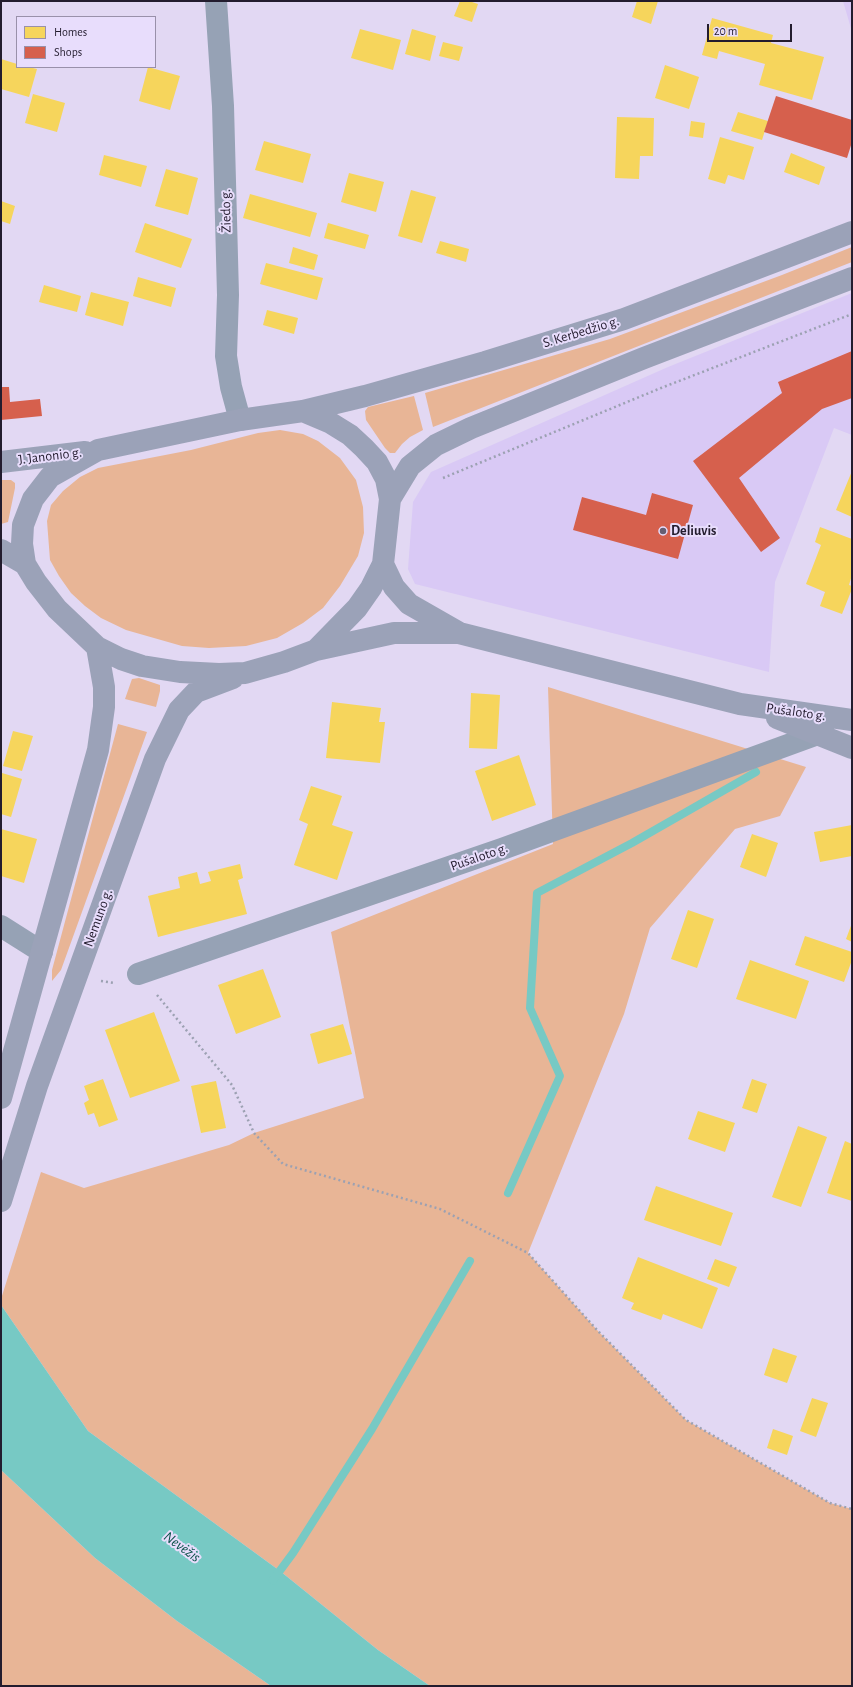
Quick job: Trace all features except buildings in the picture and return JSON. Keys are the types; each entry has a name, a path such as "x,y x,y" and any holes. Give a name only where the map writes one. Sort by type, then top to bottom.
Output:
{"main road":[{"name":"S. Kerbedžio g.","path":"98,450 240,420 304,411 425,379 624,319 852,232"},
{"path":"390,499 410,466 436,446 471,428 636,361 852,278"},
{"path":"304,411 329,422 350,435 364,448 377,462 386,479 390,499 383,564 371,588 356,608 316,650"},
{"path":"98,450 50,476 33,499 23,525 22,544 25,564 36,582 57,609 97,647 121,659 164,670 219,674 245,673"},
{"name":"J. Janonio g.","path":"1,462 98,450"},
{"path":"1,550 25,564"},
{"name":"Pušaloto g.","path":"383,564 394,587 408,604 459,633"},
{"name":"Pušaloto g.","path":"245,673 284,662 316,650 394,633 459,633 740,704 852,720"},
{"path":"1,1098 4,1077 42,952 98,750 104,707 104,687 97,647"},
{"name":"Nemuno g.","path":"1,1201 37,1086 155,759 179,710 196,692 245,673"},
{"name":"Pušaloto g.","path":"740,704 852,748"}],"street":[{"name":"Žiedo g.","path":"216,1 223,106 228,295 226,356 231,387 240,420"},
{"name":"Pušaloto g.","path":"138,974 502,849 818,734"},
{"path":"1,926 42,952"}],"path":[{"path":"443,478 661,388 852,314"},
{"path":"76,978 120,984 138,974 232,1085 254,1133 283,1164 440,1209 528,1253 598,1330 686,1420 830,1503 852,1509"}],"shaded area":[{"path":"843,1 852,1 852,32"},
{"path":"852,247 852,262 433,427 425,393 610,339 782,275"},
{"path":"852,293 852,435 834,428 775,582 769,672 415,584 408,569 413,502 431,472 668,367"},
{"path":"414,396 423,430 410,437 395,453 390,453 366,420 365,411 368,407"},
{"path":"280,430 303,434 318,441 340,458 356,480 363,507 364,533 358,556 340,586 323,608 303,623 277,638 246,646 209,648 182,646 126,630 101,618 71,593 50,560 47,521 51,505 63,491 80,477 98,468 191,450 258,433"},
{"path":"1,480 11,480 15,483 15,488 8,522 1,524"},
{"path":"139,678 160,685 156,707 125,699 132,679"},
{"path":"548,687 806,767 780,816 735,829 650,928 624,1014 528,1253 597,1330 686,1420 830,1503 852,1509 852,1686 430,1686 378,1650 280,1571 88,1431 1,1305 1,1299 41,1172 84,1188 229,1145 254,1133 364,1098 331,932 553,844"},
{"path":"118,724 147,732 61,970 52,981 52,970"},
{"path":"1,1470 95,1558 177,1621 271,1686 1,1686"}],"water":[{"name":"Nevėžis","path":"1,1305 88,1431 280,1571 378,1650 430,1686 271,1686 177,1621 95,1558 1,1470"}],"waterway":[{"path":"508,1193 560,1076 530,1008 537,893 632,843 756,772"},
{"path":"273,1580 293,1553 372,1429 470,1261"}],"place":[{"name":"Deliuvis","path":"663,531"}]}
